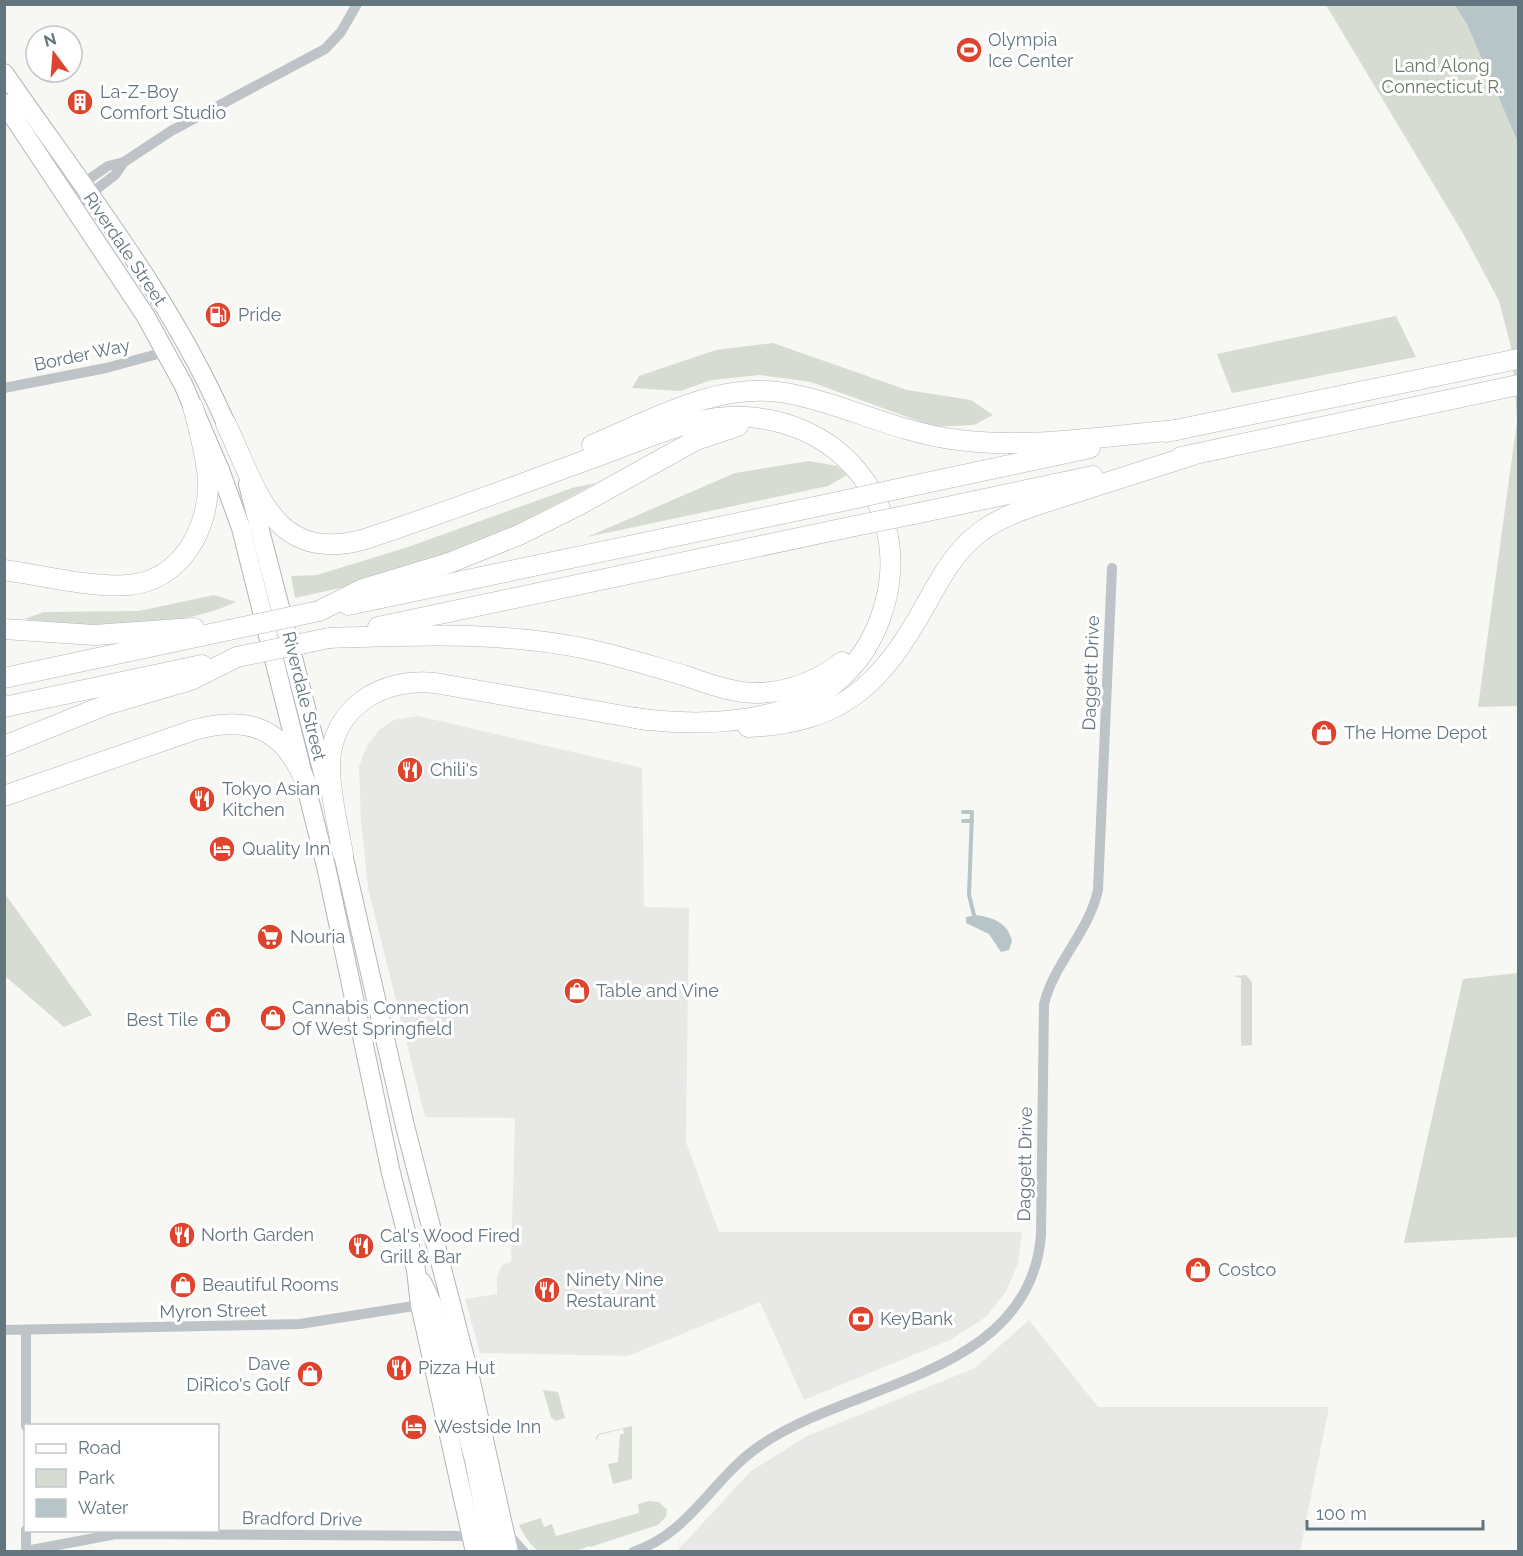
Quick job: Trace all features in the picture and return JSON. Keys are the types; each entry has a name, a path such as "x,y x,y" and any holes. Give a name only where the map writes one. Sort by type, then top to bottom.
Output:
{"highway":[{"path":"4,678 1518,359"},
{"path":"4,707 1518,385"},
{"path":"380,534 689,405 742,391 786,393 909,431 973,442 1040,441 1178,430"},
{"path":"4,570 122,585 150,580 176,564 197,534 207,498 207,468 193,407"},
{"path":"226,424 268,511 287,532 300,539 325,544 352,543 380,534 708,419 740,417 776,422 801,430 832,448 858,471 881,506 891,551 888,590 879,623 864,653 842,677 808,699 763,714 717,721 685,722 635,718"},
{"path":"319,611 363,589 449,563 534,528 712,433 742,425 776,426 800,432 832,448"},
{"path":"343,854 331,776 333,748 343,723 354,708 382,688 404,682 435,683 635,718 702,726 749,727 784,724 824,712 863,690 886,667 906,640 951,562 983,530 1019,512 1193,454"},
{"path":"328,638 451,634 534,640 628,658 730,690 774,692 808,683 843,661 870,630 888,590"},
{"path":"4,629 83,635 189,628 229,630"},
{"path":"4,746 106,705 191,680 237,657"},
{"path":"4,796 184,734 224,724 250,727 270,734 288,748 307,786"},
{"path":"4,807 184,734"}],"main road":[{"name":"Riverdale Street","path":"4,73 162,303 196,361 226,424 243,469 261,530 343,854 407,1137 470,1377 509,1551"},
{"name":"Riverdale Street","path":"4,103 145,315 193,407 241,528 307,786 391,1173 416,1270 420,1305 473,1544"},
{"path":"416,1270 433,1305 474,1460 492,1551"}],"street":[{"path":"70,201 85,190 115,175 124,162 206,110 316,56 341,32 357,4"},
{"name":"Border Way","path":"4,388 106,368 165,352"},
{"name":"Daggett Drive","path":"633,1551 654,1543 678,1528 696,1512 732,1468 762,1443 796,1424 967,1351 1002,1323 1025,1291 1037,1261 1041,1235 1044,1004 1055,976 1092,912 1098,890 1112,568"},
{"name":"Myron Street","path":"4,1330 233,1328 310,1324 420,1305"},
{"path":"26,1331 26,1424"},
{"path":"504,1529 524,1551"},
{"path":"26,1532 26,1551"},
{"name":"Bradford Drive","path":"26,1551 116,1534 473,1544"}],"shaded area":[{"path":"418,716 642,768 644,907 689,908 686,1142 719,1232 1022,1232 1018,1264 1005,1293 986,1317 952,1339 804,1400 760,1302 628,1356 480,1353 465,1299 497,1294 497,1276 502,1265 511,1262 515,1118 425,1117 368,888 361,821 359,766 367,746 379,730 394,720"},
{"path":"1029,1320 1098,1407 1329,1407 1300,1551 676,1552 751,1471 807,1436 975,1368"}],"green space":[{"name":"Land Along Connecticut R.","path":"1326,5 1473,5 1518,84 1518,706 1478,707 1517,421 1512,351 1499,301 1464,235"},
{"path":"1396,316 1416,357 1232,393 1217,354"},
{"path":"773,343 907,390 971,400 993,415 974,425 935,427 811,382 760,375 712,380 680,391 632,388 639,376 716,350"},
{"path":"809,461 837,466 847,475 828,486 587,537 735,473"},
{"path":"596,483 538,514 438,560 386,577 295,598 291,576 317,575 408,547 572,488"},
{"path":"214,595 236,602 186,618 159,622 104,625 24,619 44,612 139,611"},
{"path":"5,894 92,1015 64,1027 5,976"},
{"path":"1518,973 1518,1237 1404,1243 1463,979"},
{"path":"1246,975 1252,982 1252,1045 1241,1046 1241,978 1232,976"},
{"path":"543,1390 558,1392 565,1418 555,1421 551,1417"},
{"path":"632,1426 632,1479 613,1484 608,1464 618,1462 620,1434 624,1434 623,1429 599,1435 596,1441 596,1438 598,1434"},
{"path":"649,1501 659,1502 667,1510 666,1517 658,1525 590,1547 570,1551 554,1553 536,1549 519,1525 541,1518 544,1527 552,1524 556,1536 639,1513 638,1504"}],"water":[{"path":"1455,5 1518,5 1518,142 1467,24"},
{"path":"977,915 999,922 1004,926 1012,941 1009,950 1001,952 989,934 966,923 966,917"}],"waterway":[{"path":"963,812 972,812 969,895 974,915"},
{"path":"963,821 972,821"}],"place":[{"name":"Olympia Ice Center","path":"969,50"},
{"name":"La-Z-Boy Comfort Studio","path":"80,102"},
{"name":"Pride","path":"218,315"},
{"name":"The Home Depot","path":"1324,733"},
{"name":"Chili's","path":"410,770"},
{"name":"Tokyo Asian Kitchen","path":"202,799"},
{"name":"Quality Inn","path":"222,849"},
{"name":"Nouria","path":"270,937"},
{"name":"Table and Vine","path":"577,991"},
{"name":"Cannabis Connection Of West Springfield","path":"273,1018"},
{"name":"Best Tile","path":"218,1020"},
{"name":"North Garden","path":"182,1235"},
{"name":"Cal's Wood Fired Grill & Bar","path":"361,1246"},
{"name":"Costco","path":"1198,1270"},
{"name":"Beautiful Rooms","path":"183,1285"},
{"name":"Ninety Nine Restaurant","path":"547,1290"},
{"name":"KeyBank","path":"861,1319"},
{"name":"Pizza Hut","path":"399,1368"},
{"name":"Dave DiRico's Golf","path":"310,1374"},
{"name":"Westside Inn","path":"414,1427"}]}
